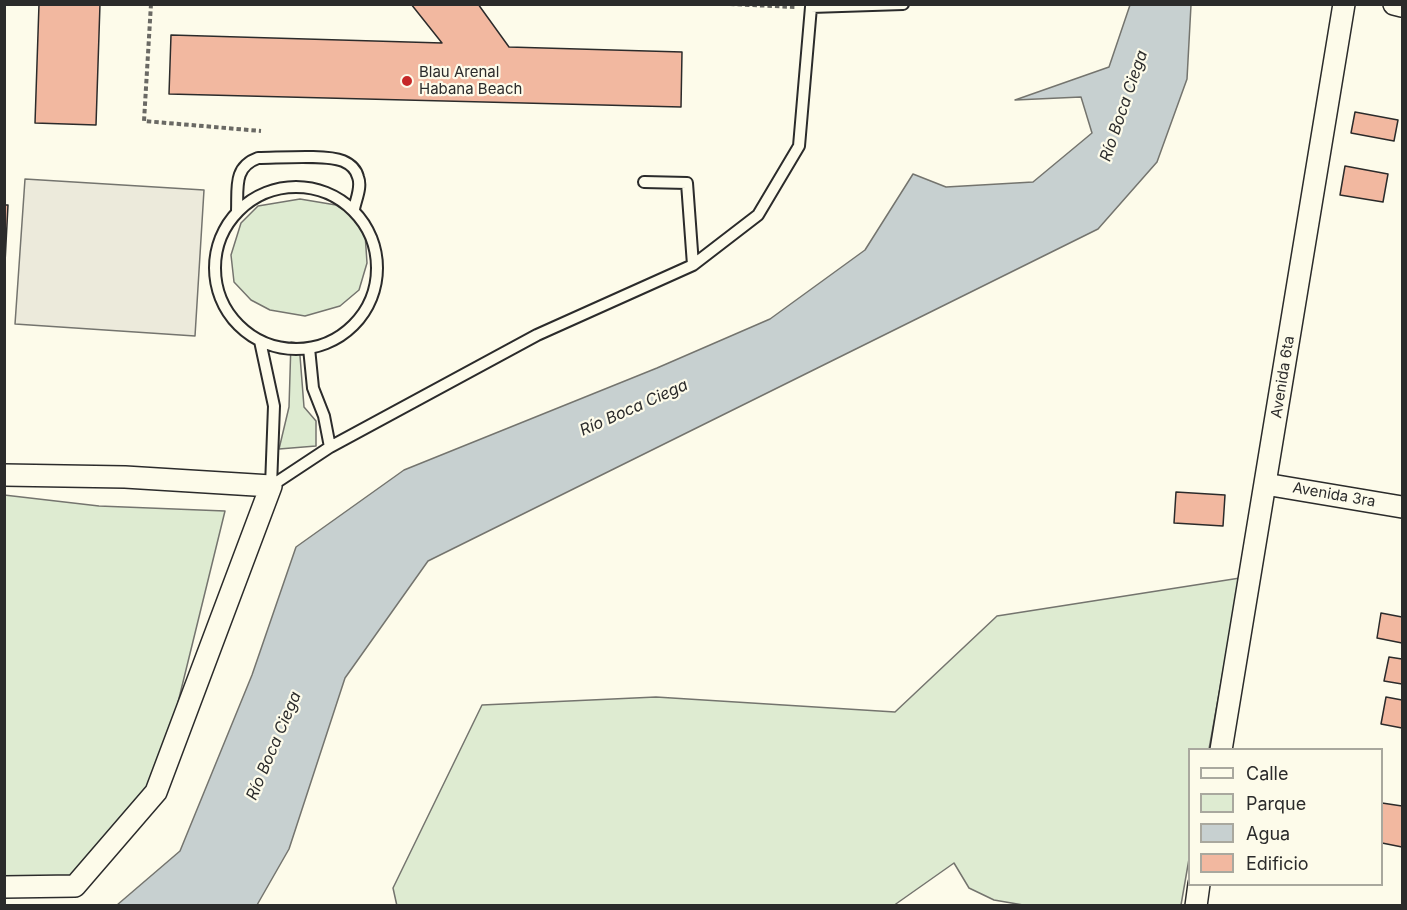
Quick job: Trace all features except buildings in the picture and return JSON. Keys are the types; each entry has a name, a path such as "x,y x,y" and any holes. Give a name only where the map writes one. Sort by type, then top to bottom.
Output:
{"street":[{"name":"Avenida 6ta","path":"1221,748 1344,4"},
{"path":"1394,4 1402,6"},
{"path":"4,475 125,477 271,486 156,792 75,885 4,887"},
{"name":"Avenida 3ra","path":"1265,484 1402,507"},
{"path":"1196,906 1199,886"}],"lane":[{"path":"271,486 330,447 537,335 693,265 758,215 799,146 810,7 903,4"},
{"path":"237,211 239,177 242,168 249,161 258,158 320,157 340,160 351,165 358,174 360,185 354,209"},
{"path":"644,182 687,183 693,265"},
{"path":"308,186 332,194 354,209 369,230 377,254 375,288 370,304 355,325 334,340 309,348 284,348 260,341 239,326 223,306 215,281 215,256 222,232 237,211 258,195 282,187 308,186"},
{"path":"260,341 274,406 271,486"},
{"path":"309,348 313,388 324,416 330,447"}],"path":[{"path":"151,4 144,121 261,131"},
{"path":"730,4 810,7"}],"green space":[{"path":"300,199 336,205 355,217 365,233 367,263 359,290 340,306 305,316 270,310 251,300 234,282 231,255 241,223 258,206"},
{"path":"291,342 299,343 304,407 316,421 316,446 279,449 289,407"},
{"path":"4,495 99,506 225,511 156,792 75,886 5,887"},
{"path":"1240,578 1209,748 1188,748 1188,865 1181,905 1029,906 994,900 969,888 954,863 893,906 397,906 393,888 482,705 656,697 895,712 997,616"}],"shaded area":[{"path":"25,179 204,190 195,336 15,324"}],"water":[{"name":"Río Boca Ciega","path":"1130,5 1191,5 1187,79 1157,162 1098,229 428,561 345,678 289,849 257,905 117,905 180,851 252,675 296,547 404,470 657,368 770,319 865,250 913,174 946,187 1033,182 1092,133 1081,97 1015,100 1109,67"}],"place":[{"name":"Blau Arenal Habana Beach","path":"407,81"}]}
